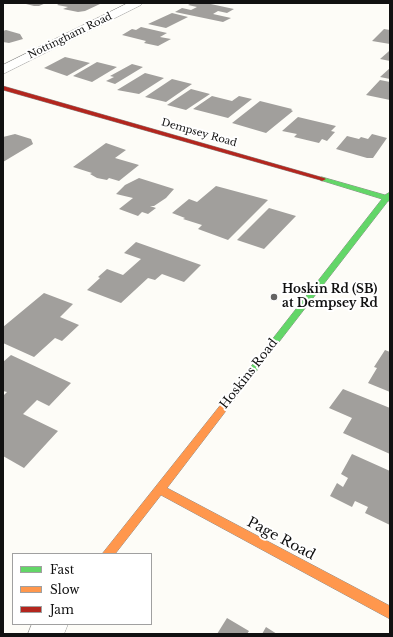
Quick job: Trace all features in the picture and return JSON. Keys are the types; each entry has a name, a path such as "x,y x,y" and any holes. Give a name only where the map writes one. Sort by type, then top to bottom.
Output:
{"street":[{"name":"Nottingham Road","path":"3,70 137,3"},
{"name":"Dempsey Road","path":"3,88 389,197"},
{"name":"Hoskins Road","path":"109,553 389,197"},
{"name":"Page Road","path":"159,489 390,613"},
{"path":"44,634 51,625"}],"building":[{"path":"22,3 46,3 39,6 34,6"},
{"path":"60,3 100,4 85,11 78,12 63,9 68,7 57,5"},
{"path":"192,3 206,3 234,9 227,13 218,11 213,14 231,18 223,22 175,12 182,8 191,10 197,7 188,5"},
{"path":"172,13 188,17 166,28 148,24"},
{"path":"141,27 167,33 160,37 171,39 158,46 144,43 146,41 122,35 132,29 136,30"},
{"path":"384,29 390,30 390,44 372,41"},
{"path":"6,30 20,34 23,39 9,43 3,42 3,31"},
{"path":"390,50 390,61 380,59 388,52"},
{"path":"65,57 90,63 67,76 44,68"},
{"path":"97,62 117,67 92,82 73,76"},
{"path":"132,64 143,67 115,84 106,81 114,77 110,76"},
{"path":"390,68 390,79 380,77"},
{"path":"145,73 164,78 139,94 117,90"},
{"path":"172,79 192,84 166,102 145,97"},
{"path":"380,80 390,82 390,100 366,95"},
{"path":"191,89 210,94 186,110 167,105"},
{"path":"212,96 232,101 239,96 252,99 228,118 193,109"},
{"path":"260,101 292,109 291,110 293,111 266,133 232,123"},
{"path":"298,117 336,126 331,131 335,132 327,141 322,139 319,143 294,137 297,134 282,131"},
{"path":"15,134 31,139 33,144 3,162 3,137"},
{"path":"372,134 387,138 373,158 367,158 336,149 347,136 359,139 361,137 368,139"},
{"path":"106,143 126,150 115,158 139,165 119,181 109,178 107,180 97,178 90,174 92,173 73,167"},
{"path":"139,178 174,189 166,198 154,206 150,206 156,208 148,214 142,212 138,216 119,209 133,198 116,194 125,185"},
{"path":"216,186 268,200 228,240 198,229 202,225 183,219 185,218 172,213 189,199 197,202"},
{"path":"269,208 296,216 264,249 237,240"},
{"path":"136,242 201,265 184,282 162,274 155,280 148,278 121,303 87,290 107,269 123,275 141,259 124,253"},
{"path":"44,293 73,304 60,317 79,325 62,341 55,338 34,357 3,343 3,327"},
{"path":"385,350 390,352 390,392 368,383 377,368 374,367"},
{"path":"11,355 71,383 49,406 37,400 23,414 58,431 24,468 3,456 3,396 7,392 3,391 3,362"},
{"path":"343,389 390,408 390,454 343,433 352,418 329,408"},
{"path":"352,454 390,471 390,525 365,513 368,507 355,501 352,507 330,496 337,483 343,487 348,478 341,474"},
{"path":"227,618 249,631 247,634 217,634"},
{"path":"266,627 277,634 262,634"}],"traffic: fast":[{"path":"322,179 390,199"},
{"path":"245,380 390,194"}],"traffic: slow":[{"path":"109,553 245,380"},
{"path":"159,489 390,613"}],"traffic: jam":[{"path":"3,88 322,179"}],"place":[{"name":"Hoskin Rd (SB) at Dempsey Rd","path":"274,297"}]}
